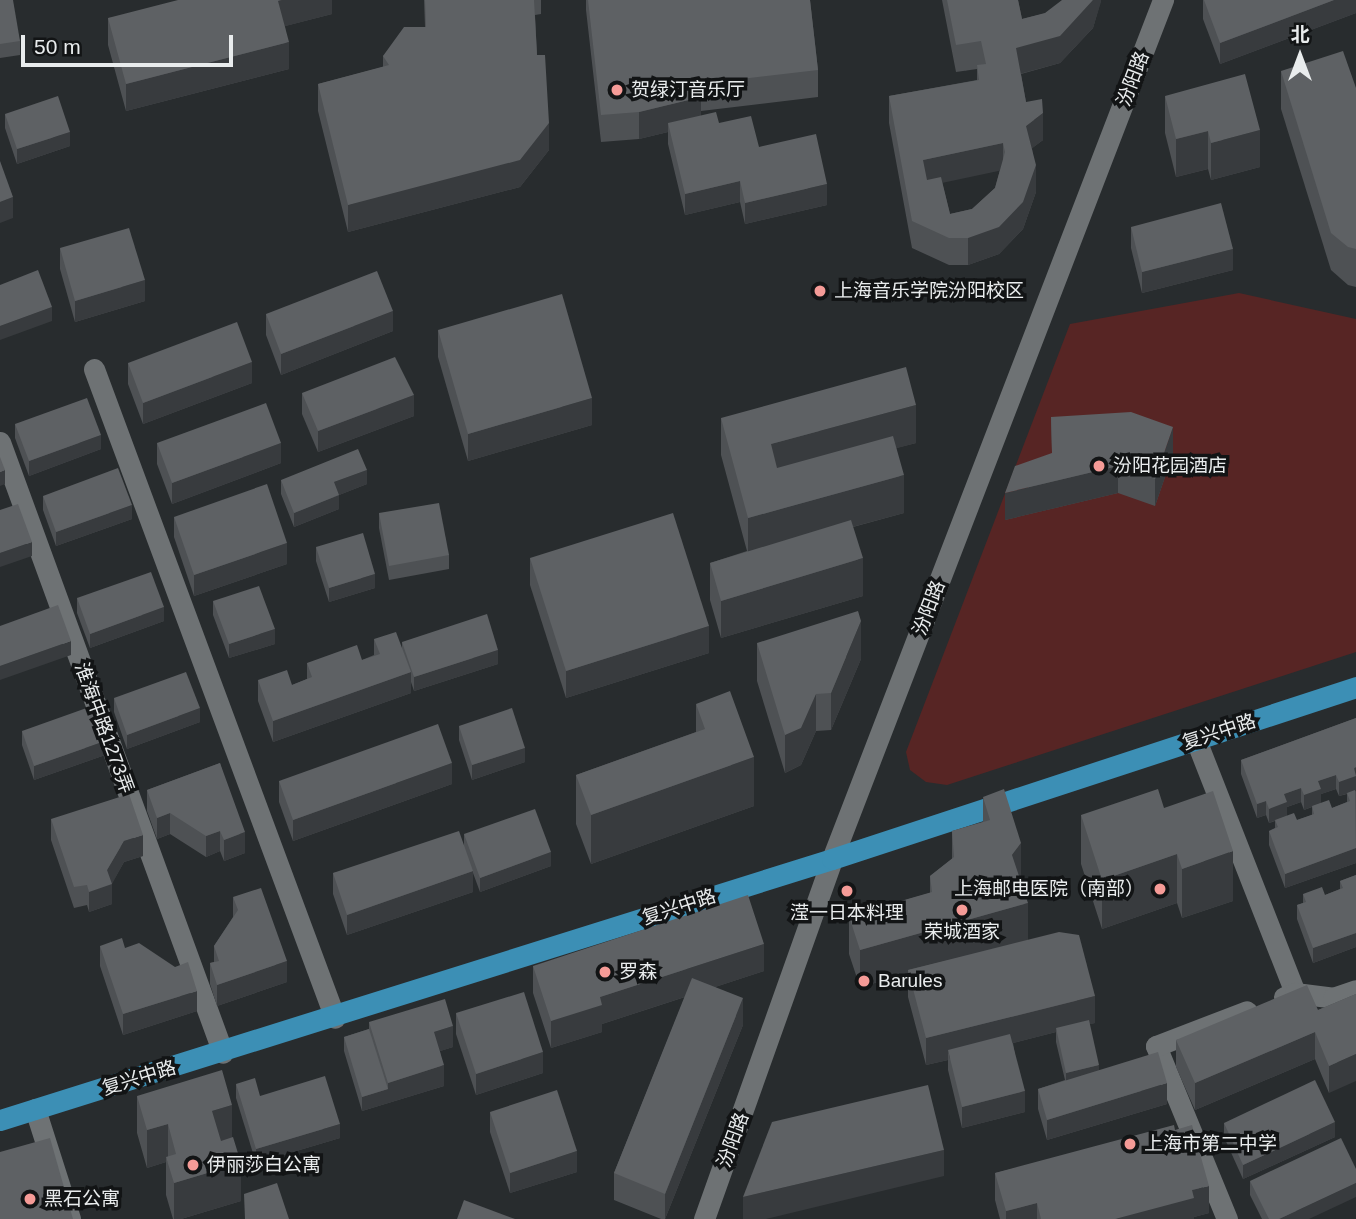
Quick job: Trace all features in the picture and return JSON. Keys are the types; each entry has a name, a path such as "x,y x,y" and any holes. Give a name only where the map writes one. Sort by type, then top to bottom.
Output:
{"main road":[{"name":"复兴中路","path":"0,1119 335,1018 1356,687"}],"street":[{"name":"汾阳路","path":"705,1219 832,859 1163,0"},
{"path":"94,369 335,1018"},
{"name":"淮海中路1273弄","path":"0,442 223,1053"},
{"path":"1196,740 1295,993"},
{"path":"1227,1219 1156,1046 1295,993 1333,998 1356,989"},
{"path":"35,1109 70,1219"}],"shaded area":[{"path":"1239,293 1356,319 1356,652 947,785 926,782 910,770 906,752 1070,324"}],"building":[{"path":"0,0 13,0 20,41 0,44"},
{"path":"178,0 282,0 278,1 289,42 126,84 108,18"},
{"path":"425,0 534,0 537,55 545,55 549,123 520,160 348,205 318,84 389,65 383,56 404,27 426,27"},
{"path":"588,0 810,0 818,70 699,84 701,97 639,112 601,115"},
{"path":"947,0 1018,0 1022,19 1045,13 1062,0 1093,0 1060,36 1016,48 1026,102 1042,99 1043,113 1026,126 1036,165 1023,202 999,227 968,238 949,238 912,221 889,96 979,80 977,65 986,64 981,41 956,45","holes":["1003,143 1005,152 995,188 972,209 950,214 941,177 927,180 923,160"]},
{"path":"1204,0 1334,0 1220,43"},
{"path":"1343,51 1356,88 1356,249 1348,247 1331,233 1281,71"},
{"path":"1245,74 1260,130 1211,143 1208,131 1176,139 1165,96"},
{"path":"58,96 70,132 17,149 5,114"},
{"path":"716,112 719,123 751,116 759,147 816,134 827,184 745,203 740,181 685,194 668,123"},
{"path":"0,161 13,197 0,202"},
{"path":"1221,203 1233,249 1142,272 1131,227"},
{"path":"129,228 145,280 75,301 60,248"},
{"path":"38,270 52,307 0,326 0,285"},
{"path":"377,271 393,311 281,354 266,314"},
{"path":"562,294 592,398 468,434 438,330"},
{"path":"237,322 252,362 143,403 128,363"},
{"path":"395,357 414,395 318,431 302,393"},
{"path":"906,367 916,405 771,444 777,468 893,436 904,475 748,518 721,418"},
{"path":"87,398 101,435 29,461 15,424"},
{"path":"266,403 281,443 172,483 157,443"},
{"path":"1131,412 1173,427 1155,479 1118,466 1005,493 1015,466 1052,453 1051,417"},
{"path":"358,449 367,470 334,482 339,495 294,513 281,480"},
{"path":"0,457 5,470 0,472"},
{"path":"118,468 132,505 56,532 43,496"},
{"path":"267,484 287,543 194,575 174,517"},
{"path":"439,503 449,555 389,566 379,513"},
{"path":"18,504 32,542 0,553 0,510"},
{"path":"673,513 709,626 566,671 530,558"},
{"path":"851,520 863,558 721,601 710,563"},
{"path":"363,533 375,574 329,588 316,547"},
{"path":"151,572 164,607 90,634 77,598"},
{"path":"259,586 275,629 229,644 213,601"},
{"path":"58,605 71,641 0,666 0,626"},
{"path":"858,611 861,621 831,693 816,694 801,728 785,735 757,643"},
{"path":"487,614 498,650 414,677 402,642"},
{"path":"396,632 411,672 273,721 258,680 287,670 292,685 312,677 307,663 357,645 362,660 380,654 374,639"},
{"path":"186,672 200,708 127,735 114,698"},
{"path":"730,691 754,757 591,815 576,775 705,729 696,704"},
{"path":"95,705 108,740 34,766 22,731"},
{"path":"512,708 525,748 472,765 459,726"},
{"path":"1356,718 1356,776 1339,782 1336,775 1318,781 1321,789 1304,795 1301,788 1284,794 1287,802 1269,809 1266,801 1257,804 1241,760"},
{"path":"438,724 452,763 293,820 279,781"},
{"path":"220,763 245,832 224,840 220,831 206,836 170,813 157,818 147,790"},
{"path":"1004,789 1021,843 1012,855 1028,903 860,950 849,916 932,892 930,876 954,857 952,831 990,820 983,797"},
{"path":"1158,789 1164,808 1213,791 1233,851 1182,869 1177,854 1102,880 1081,815"},
{"path":"1355,790 1356,848 1285,874 1269,831 1278,827 1275,820 1294,813 1297,820 1314,814 1312,806 1329,800 1332,808 1350,801 1347,793"},
{"path":"129,794 143,835 124,841 107,870 112,884 89,892 87,885 74,887 51,819"},
{"path":"535,809 551,852 480,878 464,834"},
{"path":"459,831 473,871 347,915 333,873"},
{"path":"1356,875 1356,933 1313,948 1297,905 1306,902 1303,894 1322,887 1325,895 1343,888 1340,881"},
{"path":"261,888 287,961 217,985 210,963 219,961 214,946 238,910 233,897"},
{"path":"748,895 764,944 600,997 602,1005 551,1021 533,966"},
{"path":"1059,932 1079,935 1095,996 926,1038 908,970"},
{"path":"122,938 125,948 139,943 175,967 188,962 197,991 123,1014 100,946"},
{"path":"692,978 743,998 665,1194 614,1173"},
{"path":"1307,985 1318,1010 1356,994 1356,1054 1329,1066 1315,1032 1195,1083 1176,1040"},
{"path":"524,992 543,1052 476,1074 456,1013"},
{"path":"445,999 453,1026 434,1032 444,1065 388,1083 369,1022"},
{"path":"1089,1020 1099,1065 1066,1073 1056,1028"},
{"path":"369,1029 388,1089 362,1097 344,1037"},
{"path":"1010,1034 1025,1091 962,1107 948,1050"},
{"path":"1158,1052 1167,1083 1047,1120 1038,1089"},
{"path":"222,1070 232,1105 212,1111 221,1141 233,1137 241,1163 174,1183 166,1157 176,1154 168,1124 147,1130 137,1096"},
{"path":"325,1076 340,1124 256,1149 236,1084 255,1078 260,1096"},
{"path":"1315,1080 1335,1122 1243,1165 1224,1123"},
{"path":"928,1085 944,1150 743,1197 772,1122"},
{"path":"557,1090 577,1151 510,1173 490,1112"},
{"name":"上海市第二中学","path":"1174,1125 1175,1130 1192,1125 1209,1186 1192,1190 1194,1198 1115,1219 1041,1219 1037,1203 1006,1211 995,1173"},
{"path":"50,1138 73,1219 0,1219 0,1152"},
{"path":"1341,1138 1356,1169 1356,1183 1279,1219 1269,1219 1250,1181"},
{"path":"277,1183 289,1219 245,1219 244,1194"},
{"path":"464,1200 515,1219 457,1219"}],"place":[{"name":"贺绿汀音乐厅","path":"617,90"},
{"name":"上海音乐学院汾阳校区","path":"820,291"},
{"name":"汾阳花园酒店","path":"1099,466"},
{"name":"上海邮电医院（南部）","path":"1160,889"},
{"name":"滢一日本料理","path":"847,891"},
{"name":"荣城酒家","path":"962,910"},
{"name":"罗森","path":"605,972"},
{"name":"Barules","path":"864,981"},
{"name":"上海市第二中学","path":"1130,1144"},
{"name":"伊丽莎白公寓","path":"193,1165"},
{"name":"黑石公寓","path":"30,1199"}]}
